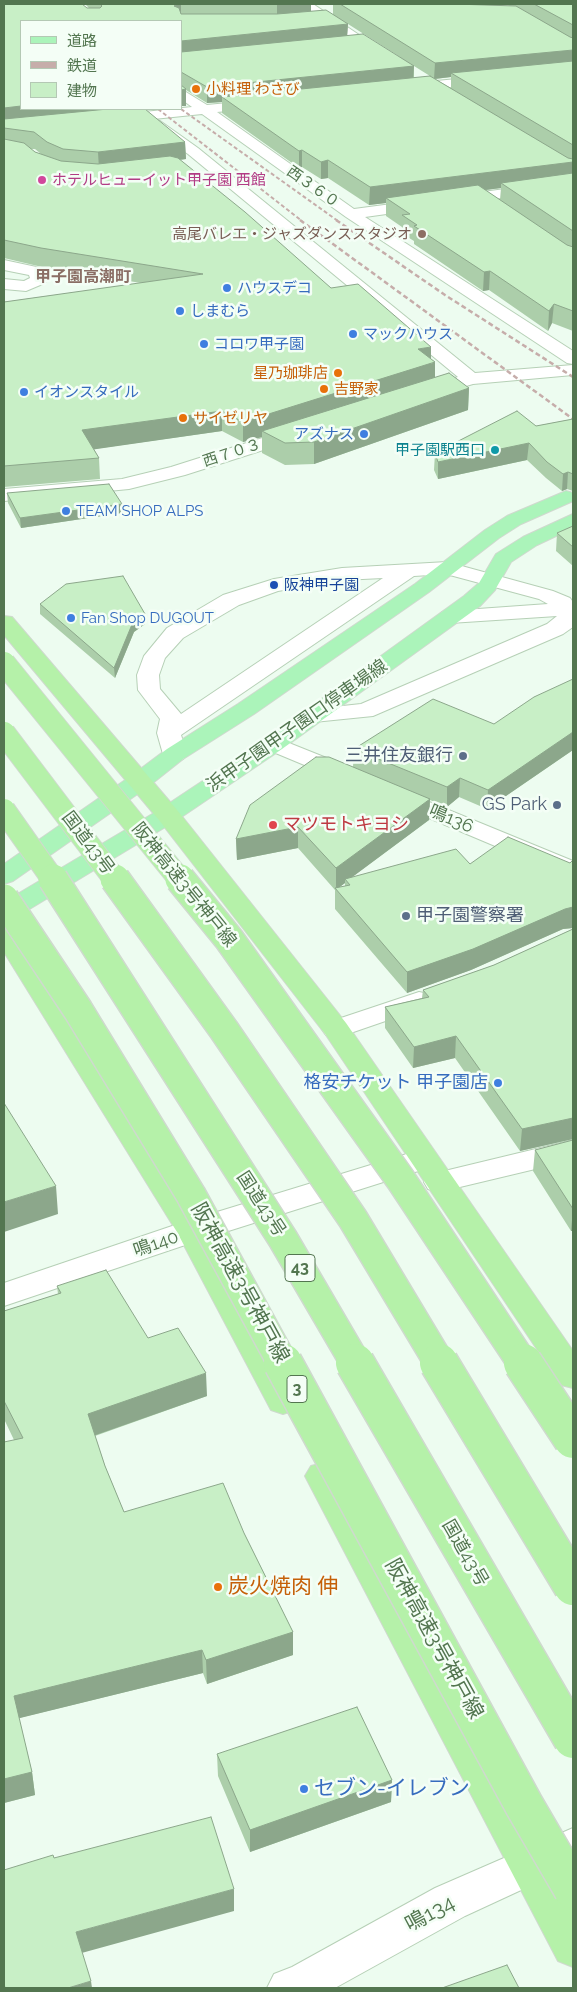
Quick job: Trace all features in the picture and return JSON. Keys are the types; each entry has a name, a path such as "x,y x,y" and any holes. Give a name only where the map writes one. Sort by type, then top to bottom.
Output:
{"highway":[{"path":"4,622 140,781 336,1029 573,1376"},
{"name":"阪神高速3号神戸線","path":"4,663 229,939 401,1180 573,1439"},
{"name":"国道43号","path":"4,733 81,833 224,1030 347,1210 573,1586"},
{"name":"国道43号","path":"4,810 36,854 283,1239 573,1739"},
{"name":"阪神高速3号神戸線","path":"4,899 78,1010 191,1195 524,1805 573,1889"},
{"path":"4,931 192,1232 573,1947"}],"main road":[{"path":"4,876 140,781 172,743 246,709 422,588 492,534 514,520 566,497"},
{"name":"浜甲子園甲子園口停車場線","path":"4,913 168,816 274,744 483,592 503,558 530,541 573,520"}],"street":[{"path":"498,4 573,48"},
{"path":"308,11 329,14 364,43 398,64"},
{"path":"490,15 519,16"},
{"path":"345,45 364,43"},
{"path":"414,74 448,95"},
{"path":"391,89 497,78"},
{"name":"西３６０","path":"182,94 351,214 573,359"},
{"path":"106,120 139,112 205,110 274,103"},
{"path":"139,112 193,151 330,264 363,299 471,379"},
{"path":"351,214 573,184"},
{"path":"482,197 497,208"},
{"path":"311,266 330,264"},
{"path":"4,265 35,271 39,280 26,286 4,284"},
{"path":"407,399 471,379 573,370"},
{"name":"西７０３","path":"4,495 122,485 178,471 315,427"},
{"path":"172,743 172,718 149,690 148,675 155,656 175,633 231,600 274,585 342,574 406,572 447,568 546,595 571,608"},
{"path":"172,743 406,572"},
{"path":"450,617 571,608"},
{"path":"314,715 365,711 555,629 566,622 571,608"},
{"name":"鳴136","path":"274,744 573,870"},
{"path":"336,1029 446,991"},
{"name":"鳴140","path":"4,1296 192,1232 431,1170 573,1150"},
{"name":"鳴134","path":"300,1986 450,1902 573,1846"}],"building":[{"path":"4,4 82,4 87,8 100,8 102,6 100,4 178,4 174,6 179,8 181,14 277,14 326,10 348,24 182,41 182,20 20,20 20,106 4,108"},
{"path":"340,4 516,6 573,38 573,50 435,63"},
{"path":"534,4 573,4 573,25"},
{"path":"363,34 414,66 207,87 182,73 182,52"},
{"path":"573,61 573,145 451,73"},
{"path":"430,76 568,158 573,159 573,162 370,187 328,160 321,162 302,150 299,151 222,97"},
{"path":"98,110 146,110 185,142 98,152 63,149 47,142 34,132 4,128 4,119"},
{"name":"コロワ甲子園","path":"4,139 24,143 35,152 61,161 98,164 170,156 178,158 245,212 331,288 358,284 431,347 418,349 435,362 243,422 222,411 82,430 99,458 4,466 4,302 203,274 41,248 4,240"},
{"path":"573,173 573,231 501,183"},
{"path":"478,185 567,245 573,247 573,311 554,304 549,311 490,271 484,272 414,226 417,225 402,215 410,214 386,198"},
{"path":"449,373 469,388 314,442 285,443 262,431"},
{"path":"517,411 536,426 573,419 573,474 568,472 563,474 547,462 529,443 438,462 435,453"},
{"path":"109,484 122,504 20,518 7,493"},
{"path":"573,526 573,547 557,533"},
{"path":"123,576 145,614 133,622 114,668 40,604 66,584"},
{"path":"573,679 573,732 488,790 460,778 447,787 354,749 433,699 494,724 534,697"},
{"path":"316,757 329,757 430,799 336,868 298,827 236,839 250,805"},
{"path":"508,837 570,863 573,862 573,907 473,949 407,972 335,888 350,885 345,879 456,849 470,864"},
{"path":"573,929 573,1118 522,1129 456,1036 414,1047 385,1007 429,997 423,990 494,965"},
{"path":"4,1103 56,1186 4,1202"},
{"path":"573,1140 573,1209 535,1150"},
{"path":"106,1270 148,1338 178,1328 206,1373 88,1414 105,1466 124,1512 223,1483 244,1533 293,1632 206,1660 202,1650 14,1696 32,1772 4,1779 4,1442 23,1438 4,1401 4,1311 61,1293 57,1286"},
{"name":"セブン-イレブン","path":"357,1707 392,1780 250,1830 217,1754"},
{"path":"211,1817 234,1889 76,1932 91,1981 68,1988 5,1988 4,1870 53,1855 54,1858"},
{"path":"507,1965 519,1988 442,1988"}],"railway":[{"path":"159,110 302,221"},
{"path":"182,110 338,221"},
{"path":"300,220 573,419"},
{"path":"336,220 445,295 573,377"}],"place":[{"name":"小料理 わさび","path":"196,89"},
{"name":"ホテルヒューイット甲子園 西館","path":"42,180"},
{"name":"高尾バレエ・ジャズダンススタジオ","path":"422,234"},
{"name":"ハウスデコ","path":"227,288"},
{"name":"しまむら","path":"180,311"},
{"name":"マックハウス","path":"353,334"},
{"name":"コロワ甲子園","path":"204,344"},
{"name":"星乃珈琲店","path":"338,373"},
{"name":"吉野家","path":"324,389"},
{"name":"イオンスタイル","path":"24,392"},
{"name":"サイゼリヤ","path":"183,418"},
{"name":"アズナス","path":"364,434"},
{"name":"甲子園駅西口","path":"495,450"},
{"name":"TEAM SHOP ALPS","path":"66,511"},
{"name":"阪神甲子園","path":"274,585"},
{"name":"Fan Shop DUGOUT","path":"71,618"},
{"name":"三井住友銀行","path":"463,756"},
{"name":"GS Park","path":"557,805"},
{"name":"マツモトキヨシ","path":"273,825"},
{"name":"甲子園警察署","path":"406,916"},
{"name":"格安チケット 甲子園店","path":"498,1083"},
{"name":"炭火焼肉 伸","path":"218,1587"},
{"name":"セブン-イレブン","path":"304,1789"}],"district":[{"name":"甲子園高潮町","path":"83,277"}]}
